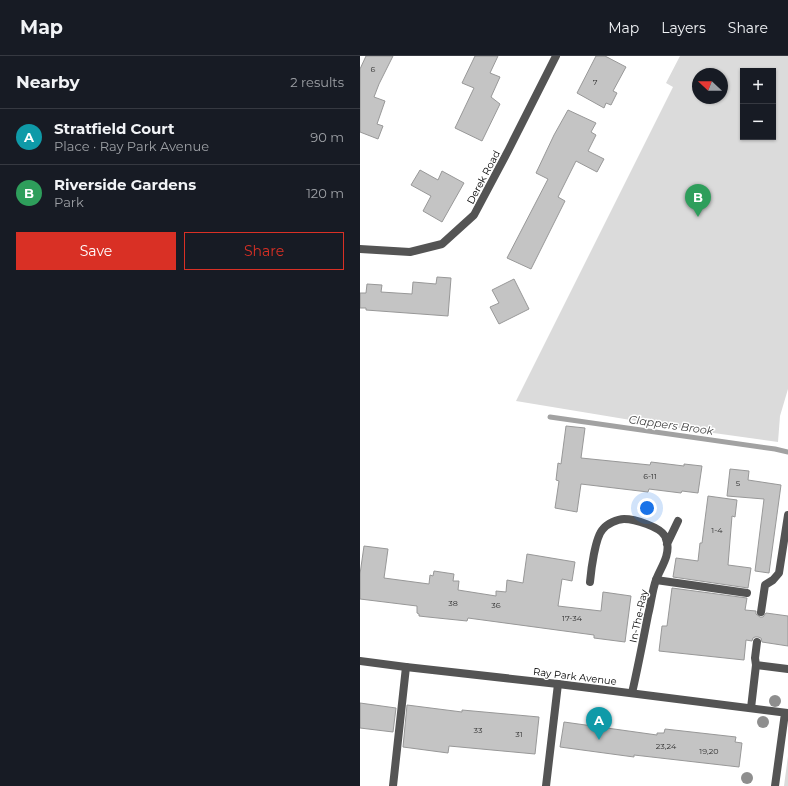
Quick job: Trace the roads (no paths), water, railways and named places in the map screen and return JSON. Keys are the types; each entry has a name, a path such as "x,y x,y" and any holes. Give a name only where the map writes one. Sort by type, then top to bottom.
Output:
{"street":[{"name":"Derek Road","path":"360,249 410,252 442,244 474,215 513,143 556,56"},
{"path":"761,612 765,585 773,580 779,573 788,515"},
{"path":"590,582 599,536 602,530 617,521 623,519 631,520 653,526 665,535 667,544"},
{"name":"In-The-Ray","path":"632,693 656,580 666,558 667,544 678,521"},
{"path":"656,580 747,593"},
{"path":"751,708 757,642"},
{"name":"Ray Park Avenue","path":"360,661 786,713"},
{"path":"756,664 788,669"},
{"path":"393,786 406,667"},
{"path":"546,786 558,684"},
{"path":"775,786 786,713"}],"waterway":[{"name":"Clappers Brook","path":"550,417 788,452"}],"place":[{"name":"Riverside Gardens","path":"698,217"},
{"name":"Stratfield Court","path":"599,740"}]}
